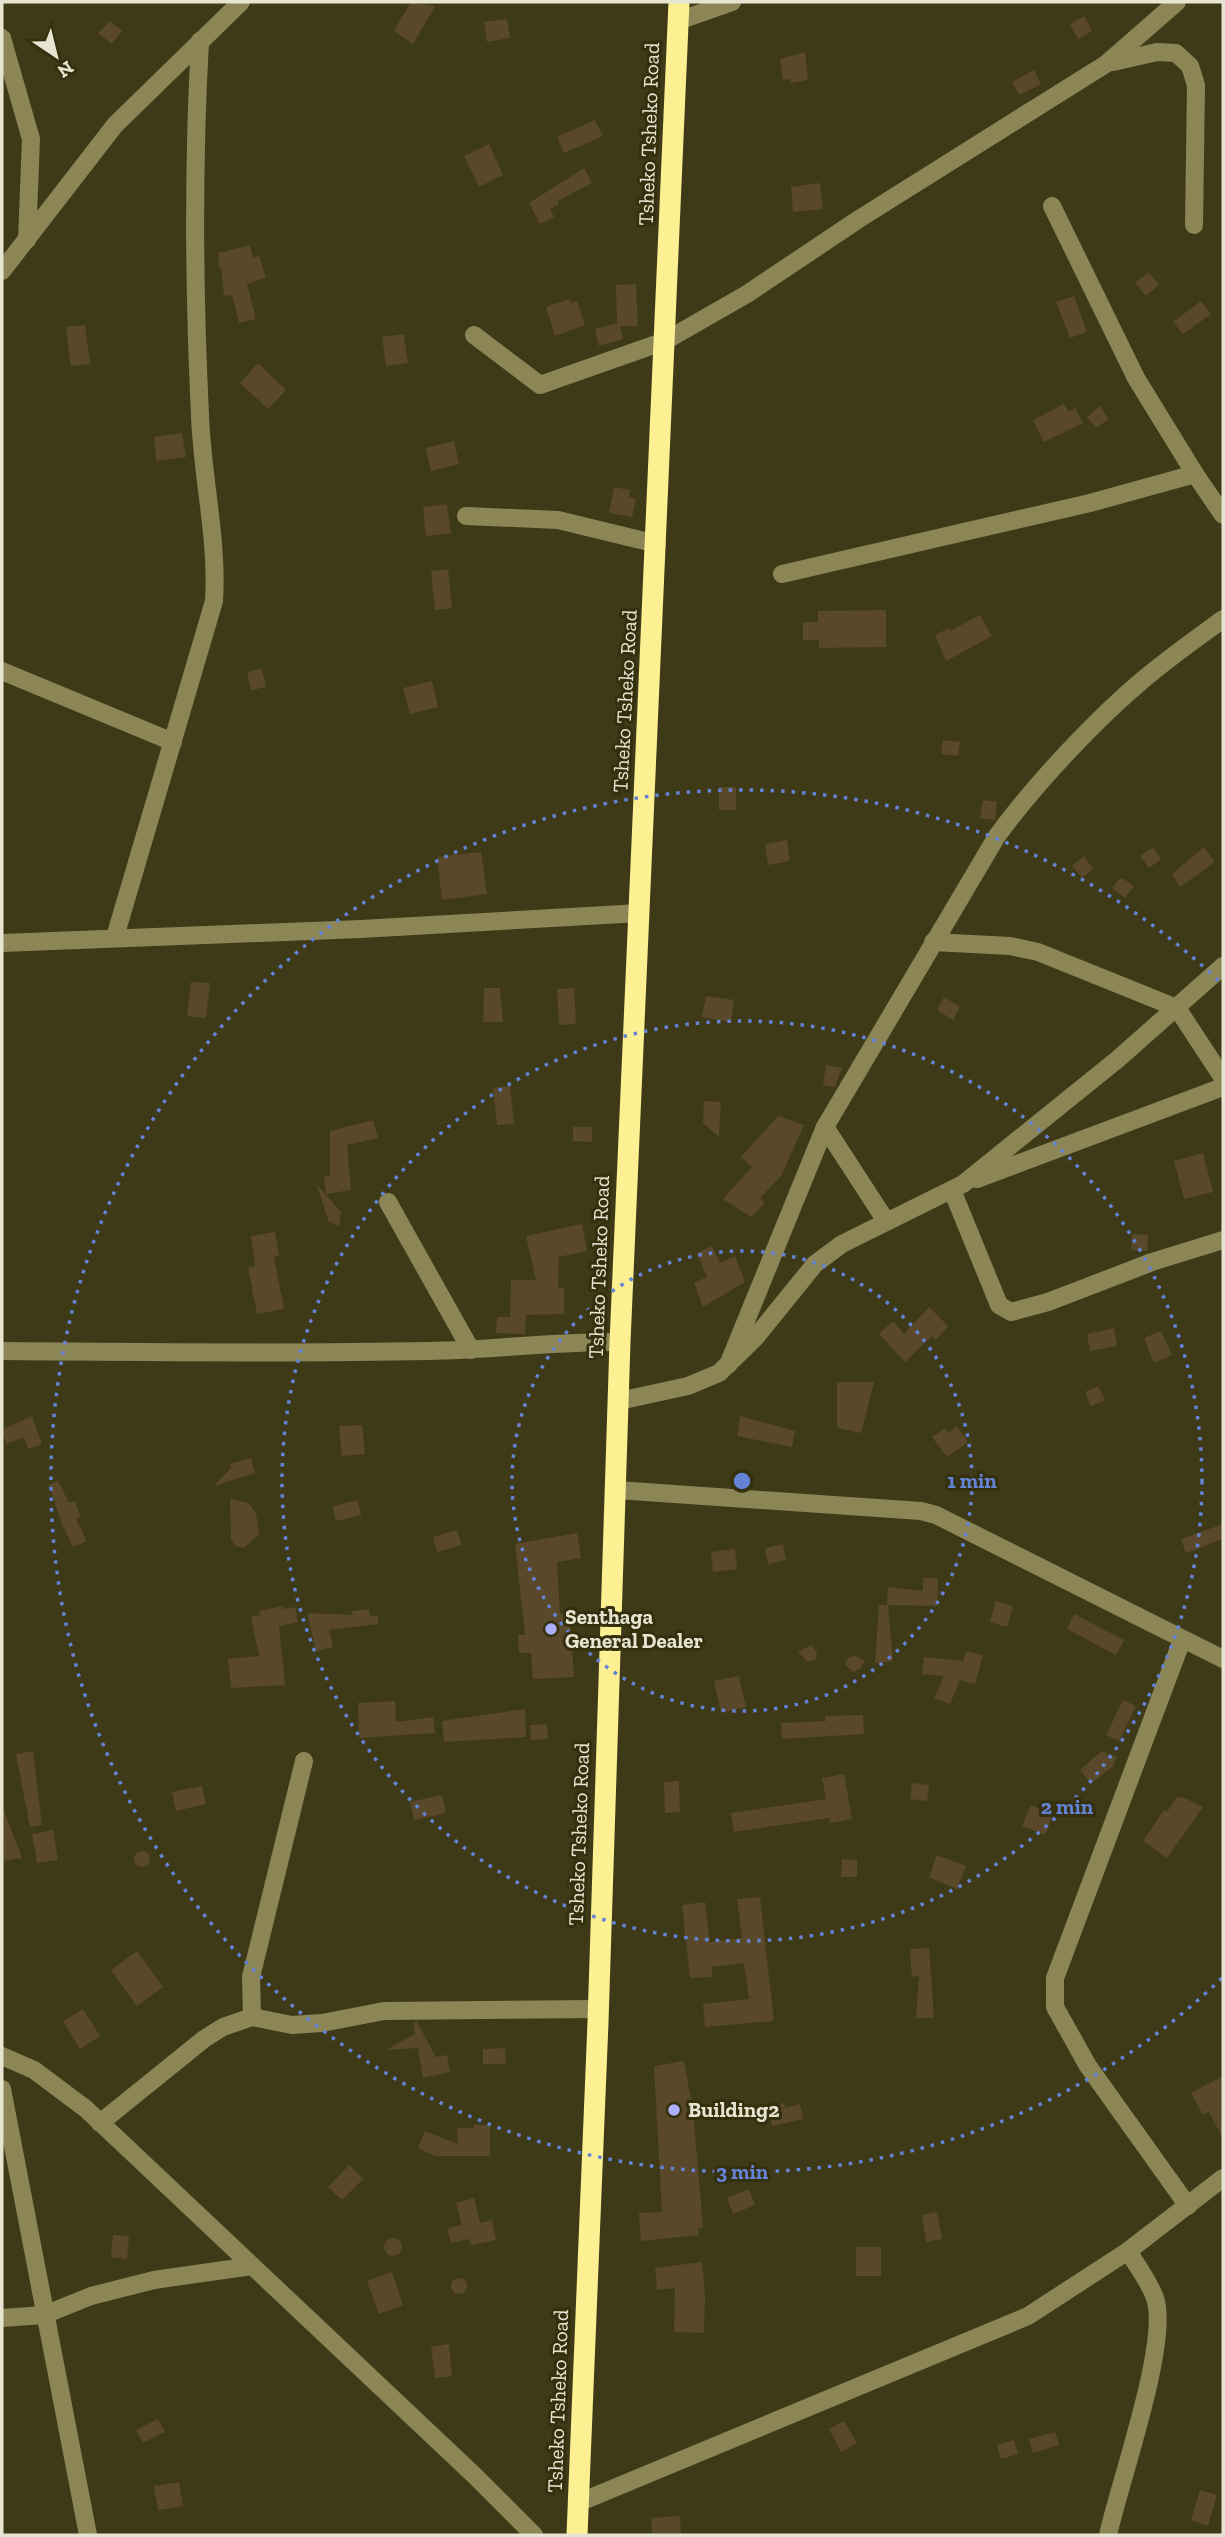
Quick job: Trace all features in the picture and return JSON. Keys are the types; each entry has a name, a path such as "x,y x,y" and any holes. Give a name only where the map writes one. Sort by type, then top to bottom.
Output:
{"highway":[{"name":"Tsheko Tsheko Road","path":"576,2535 598,2009 620,1342 679,11"}],"street":[{"path":"2,271 115,125 241,2"},
{"path":"679,11 732,2"},
{"path":"474,335 541,386 665,341 785,272 859,219 1106,64 1177,2"},
{"path":"2,38 31,139 27,240"},
{"path":"115,937 207,632 216,571 200,417 196,111 200,41"},
{"path":"1106,64 1157,52 1176,52 1189,66 1196,85 1194,225"},
{"path":"1052,206 1136,378 1223,515"},
{"path":"782,574 1090,503 1195,474"},
{"path":"466,516 558,520 657,544"},
{"path":"728,1365 825,1127 997,836 1016,811 1119,701 1146,677 1223,619"},
{"path":"2,671 173,742"},
{"path":"2,943 361,929 640,913"},
{"path":"933,942 1010,946 1038,952 1177,1008 1223,1078"},
{"path":"958,1187 1177,1008 1223,967"},
{"path":"619,1401 708,1379 728,1365 755,1338 815,1264 842,1244 886,1221 958,1187 1223,1087"},
{"path":"825,1127 886,1221"},
{"path":"958,1187 999,1306 1011,1312 1048,1302 1152,1262 1223,1240"},
{"path":"388,1202 471,1350"},
{"path":"2,1351 329,1354 471,1350 568,1341 620,1342"},
{"path":"617,1490 921,1511 936,1515 1223,1660"},
{"path":"1182,1640 1055,1978 1053,1994 1059,2017 1088,2066 1195,2202"},
{"path":"252,2017 251,1978 304,1761"},
{"path":"100,2123 204,2039 223,2027 252,2017 292,2025 322,2023 384,2011 598,2009"},
{"path":"2,2056 58,2086 100,2123 475,2476 534,2535"},
{"path":"2,2089 88,2535"},
{"path":"578,2503 1028,2316 1128,2251 1223,2178"},
{"path":"1195,2202 1223,2198"},
{"path":"1108,2535 1145,2397 1158,2312 1146,2279 1128,2251"},
{"path":"2,2318 44,2315 91,2296 154,2280 252,2266"}],"building":[{"path":"411,2 435,6 413,44 394,31"},
{"path":"1084,16 1092,31 1078,39 1070,24"},
{"path":"507,19 510,38 487,42 484,22"},
{"path":"110,21 122,31 112,44 98,33"},
{"path":"805,52 808,80 791,83 790,79 783,80 780,59"},
{"path":"1034,70 1041,84 1019,95 1012,82"},
{"path":"595,120 603,136 564,153 557,137"},
{"path":"489,144 503,175 479,187 464,156"},
{"path":"584,168 592,183 558,201 559,204 550,209 554,217 540,224 529,203"},
{"path":"820,183 823,209 793,212 791,187"},
{"path":"250,245 253,258 259,256 266,277 247,284 256,319 239,323 232,295 224,296 221,267 218,267 219,253"},
{"path":"1149,272 1159,285 1146,296 1135,283"},
{"path":"636,284 638,326 620,326 623,339 599,346 595,329 617,323 616,285"},
{"path":"1074,296 1087,332 1070,338 1056,302"},
{"path":"570,299 571,303 577,301 585,325 555,336 546,307"},
{"path":"1201,301 1211,314 1183,334 1173,322"},
{"path":"85,325 90,364 71,366 66,327"},
{"path":"404,334 408,363 386,366 382,337"},
{"path":"258,363 286,390 268,409 240,383"},
{"path":"1064,404 1069,412 1075,408 1083,423 1044,442 1033,420"},
{"path":"1100,406 1109,419 1096,428 1087,417"},
{"path":"182,433 186,457 156,461 154,437"},
{"path":"454,441 459,464 431,471 426,448"},
{"path":"614,487 630,490 629,497 636,499 632,517 609,513"},
{"path":"447,504 451,533 426,536 423,507"},
{"path":"448,569 452,608 435,610 431,571"},
{"path":"886,610 886,647 819,648 819,640 803,640 803,622 818,622 818,611"},
{"path":"980,615 992,636 946,661 935,635 949,628 950,631"},
{"path":"262,669 266,687 251,690 247,672"},
{"path":"432,681 438,707 410,714 403,688"},
{"path":"943,740 960,742 958,756 941,754"},
{"path":"719,787 736,787 736,810 719,810"},
{"path":"983,800 997,802 995,820 980,818"},
{"path":"787,840 790,861 768,865 765,844"},
{"path":"1153,847 1161,859 1149,868 1140,856"},
{"path":"1204,847 1215,862 1180,887 1172,874"},
{"path":"481,852 487,894 442,900 437,857"},
{"path":"1084,856 1093,869 1082,878 1072,866"},
{"path":"1119,879 1124,879 1134,886 1125,898 1112,888"},
{"path":"191,982 210,983 206,1018 187,1016"},
{"path":"484,988 500,988 503,1022 483,1022"},
{"path":"574,988 576,1024 559,1025 557,989"},
{"path":"706,996 734,1000 731,1022 702,1017"},
{"path":"944,997 960,1007 953,1020 937,1010"},
{"path":"826,1065 842,1068 835,1087 823,1085"},
{"path":"510,1086 514,1124 497,1125 493,1088"},
{"path":"704,1101 721,1102 719,1137 703,1123"},
{"path":"778,1116 804,1125 781,1176 760,1198 765,1203 751,1217 723,1199 752,1167 741,1157"},
{"path":"373,1120 378,1138 347,1145 351,1190 326,1194 324,1177 330,1176 330,1131"},
{"path":"573,1127 592,1127 592,1142 573,1141"},
{"path":"1203,1153 1213,1192 1184,1199 1174,1161"},
{"path":"317,1185 341,1212 339,1226 329,1222"},
{"path":"582,1224 587,1251 559,1257 558,1288 564,1288 564,1314 526,1315 525,1334 496,1333 497,1317 510,1317 511,1280 536,1280 526,1236"},
{"path":"275,1232 279,1256 274,1257 284,1309 257,1314 248,1267 255,1266 251,1236"},
{"path":"1132,1234 1148,1235 1147,1251 1131,1250"},
{"path":"712,1246 720,1263 735,1256 745,1282 703,1307 694,1283 707,1277 697,1253"},
{"path":"929,1307 948,1326 936,1340 932,1336 905,1362 879,1334 893,1321 904,1334"},
{"path":"1114,1328 1117,1346 1090,1351 1087,1334"},
{"path":"1161,1331 1172,1355 1154,1363 1144,1338"},
{"path":"837,1382 874,1382 861,1433 837,1428"},
{"path":"1098,1386 1105,1400 1091,1406 1085,1392"},
{"path":"32,1416 42,1444 28,1449 24,1437 6,1444 2,1430"},
{"path":"740,1416 795,1431 792,1447 737,1436"},
{"path":"362,1425 365,1454 342,1456 339,1426"},
{"path":"957,1426 968,1442 947,1457 932,1437 945,1428 948,1433"},
{"path":"251,1458 255,1473 214,1486 231,1468 230,1464"},
{"path":"58,1481 69,1503 75,1501 80,1517 76,1519 87,1541 73,1547 49,1485"},
{"path":"230,1499 248,1503 256,1513 259,1534 244,1548 235,1546 231,1539"},
{"path":"358,1500 361,1515 336,1521 333,1506"},
{"path":"1223,1524 1223,1539 1186,1553 1181,1539"},
{"path":"457,1530 462,1545 437,1552 433,1537"},
{"path":"577,1533 581,1558 557,1562 560,1614 570,1613 574,1677 533,1679 531,1653 519,1653 518,1635 525,1635 515,1544"},
{"path":"783,1544 786,1560 768,1564 765,1548"},
{"path":"735,1549 737,1569 713,1572 711,1552"},
{"path":"923,1578 938,1578 937,1606 888,1605 893,1661 875,1663 879,1605 887,1605 888,1587 923,1591"},
{"path":"996,1601 1013,1606 1007,1627 990,1622"},
{"path":"283,1606 284,1609 295,1607 298,1622 279,1626 285,1685 231,1688 228,1659 259,1656 251,1617 260,1615 259,1611"},
{"path":"369,1609 370,1616 378,1616 378,1624 329,1630 333,1647 316,1651 307,1613 353,1615 352,1611"},
{"path":"1074,1614 1124,1640 1116,1655 1067,1629"},
{"path":"811,1645 817,1652 816,1659 808,1662 798,1652"},
{"path":"966,1651 983,1655 975,1684 960,1680 950,1704 934,1698 944,1676 922,1674 924,1657 963,1661"},
{"path":"856,1656 865,1661 860,1669 853,1672 845,1664 849,1657"},
{"path":"739,1676 746,1707 721,1713 714,1681"},
{"path":"1123,1700 1136,1706 1119,1741 1106,1735"},
{"path":"395,1701 396,1722 433,1717 435,1733 359,1738 358,1703"},
{"path":"525,1709 526,1737 444,1742 442,1721"},
{"path":"863,1715 864,1734 782,1739 781,1723 826,1721 825,1716"},
{"path":"547,1724 548,1739 531,1740 530,1725"},
{"path":"33,1751 42,1825 30,1827 16,1754"},
{"path":"1102,1751 1117,1757 1113,1766 1091,1784 1080,1770"},
{"path":"844,1774 852,1819 830,1823 829,1818 734,1832 731,1813 826,1799 822,1778"},
{"path":"679,1781 680,1812 665,1813 664,1782"},
{"path":"912,1783 929,1785 927,1801 910,1799"},
{"path":"202,1786 206,1804 176,1811 172,1792"},
{"path":"442,1795 446,1813 414,1820 410,1802"},
{"path":"1183,1797 1203,1807 1167,1858 1143,1841 1164,1810 1167,1812 1176,1798"},
{"path":"1031,1805 1053,1814 1045,1835 1022,1826"},
{"path":"3,1808 22,1858 4,1861"},
{"path":"53,1830 58,1860 37,1863 32,1834"},
{"path":"142,1851 150,1859 142,1867 134,1859"},
{"path":"937,1855 966,1866 957,1889 929,1877"},
{"path":"842,1859 857,1860 857,1877 841,1877"},
{"path":"760,1897 774,2021 705,2027 703,2004 749,1999 744,1963 712,1967 712,1977 690,1978 682,1905 705,1902 710,1942 742,1938 737,1899"},
{"path":"929,1948 934,2018 916,2018 919,1976 912,1977 910,1949"},
{"path":"137,1951 163,1987 137,2006 111,1970"},
{"path":"83,2009 100,2036 80,2049 63,2021"},
{"path":"413,2022 417,2022 436,2057 447,2055 450,2072 423,2078 418,2048 386,2050 415,2034"},
{"path":"505,2048 506,2064 483,2064 483,2049"},
{"path":"684,2061 693,2111 703,2227 698,2228 699,2235 641,2241 639,2213 662,2212 654,2066"},
{"path":"1223,2076 1223,2139 1209,2112 1203,2115 1191,2093"},
{"path":"784,2103 785,2108 800,2104 803,2119 772,2126 768,2107"},
{"path":"474,2125 490,2125 490,2156 435,2156 418,2148 425,2131 458,2144 457,2128 474,2128"},
{"path":"349,2165 363,2179 342,2200 328,2187"},
{"path":"749,2189 755,2205 733,2214 727,2198"},
{"path":"474,2198 480,2223 492,2220 496,2240 471,2245 469,2239 451,2243 447,2228 462,2225 456,2203"},
{"path":"937,2212 942,2239 926,2242 922,2215"},
{"path":"113,2235 129,2236 127,2259 111,2257"},
{"path":"393,2238 399,2241 402,2247 399,2253 393,2256 387,2253 384,2247 387,2241"},
{"path":"856,2247 881,2247 881,2276 856,2276"},
{"path":"702,2262 704,2333 674,2332 675,2288 657,2290 655,2268"},
{"path":"392,2272 403,2305 379,2314 367,2281"},
{"path":"456,2278 462,2278 467,2286 465,2292 456,2294 451,2289 451,2283"},
{"path":"449,2344 452,2376 435,2378 431,2347"},
{"path":"158,2419 165,2432 143,2443 136,2430"},
{"path":"844,2421 857,2443 841,2452 829,2429"},
{"path":"1055,2432 1059,2445 1033,2453 1029,2439"},
{"path":"1014,2440 1018,2454 1001,2459 997,2445"},
{"path":"179,2482 183,2506 158,2510 154,2486"},
{"path":"1200,2490 1217,2495 1208,2526 1191,2520"},
{"path":"680,2516 681,2534 652,2535 651,2518"}],"place":[{"name":"Senthaga General Dealer","path":"551,1629"},
{"name":"Building2","path":"674,2110"}]}
